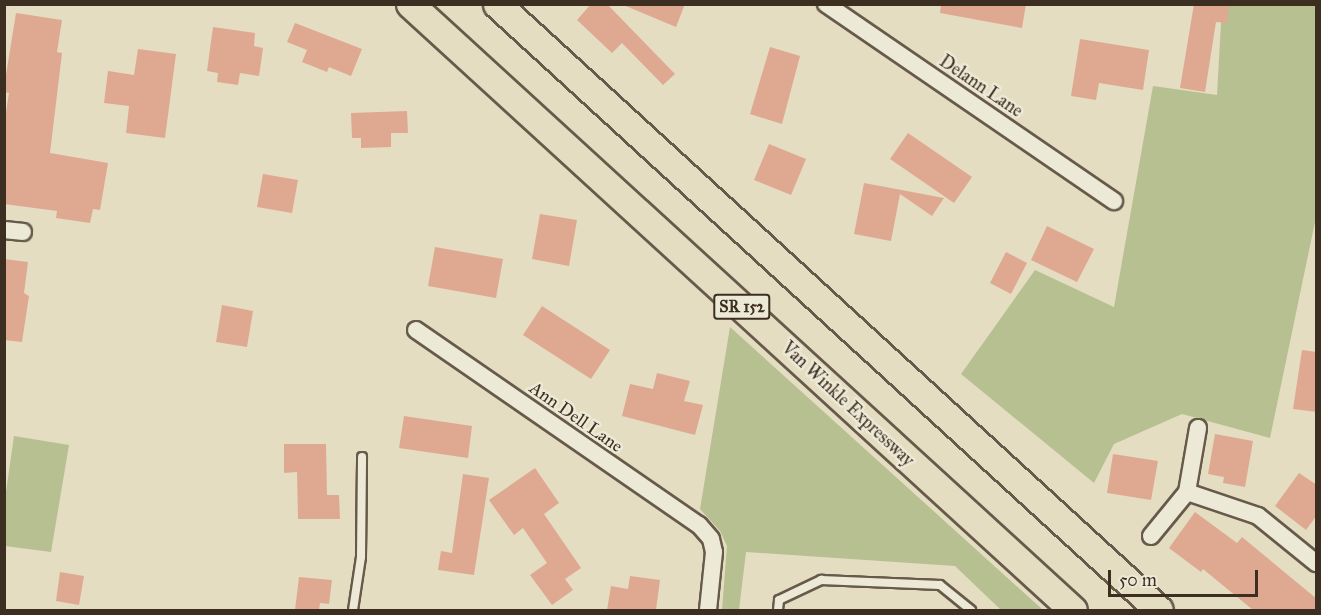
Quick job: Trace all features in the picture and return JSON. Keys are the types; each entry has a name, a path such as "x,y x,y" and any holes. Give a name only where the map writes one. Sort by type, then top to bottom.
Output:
{"main road":[{"name":"Van Winkle Expressway","path":"410,4 1073,610"},
{"path":"497,4 1160,610"}],"street":[{"name":"Delann Lane","path":"826,4 1114,201"},
{"path":"4,230 23,232"},
{"name":"Ann Dell Lane","path":"416,330 679,511 711,539 714,563 708,610"},
{"path":"1151,536 1187,492 1198,428"},
{"path":"1187,492 1258,516 1317,563"}],"lane":[{"path":"353,610 361,557 362,457"},
{"path":"778,610 779,600 821,580 940,585 971,610"}],"green space":[{"path":"1222,5 1316,5 1316,217 1270,438 1182,414 1114,444 1094,483 961,374 1035,270 1114,307 1153,86 1217,95"},
{"path":"730,327 1043,610 1001,610 955,566 746,552 739,610 722,610 727,546 720,531 700,509"},
{"path":"14,436 69,445 51,552 5,546 5,499"}],"building":[{"path":"591,4 607,4 675,74 663,85 622,43 612,53 577,20"},
{"path":"621,4 685,4 676,27"},
{"path":"941,4 1026,4 1022,28 940,13"},
{"path":"1194,4 1229,4 1227,23 1216,22 1205,92 1180,88"},
{"path":"16,13 62,20 57,52 62,53 50,153 108,163 100,210 93,209 90,223 56,218 57,211 4,204 4,125 9,93 4,92 4,87"},
{"path":"295,23 362,49 351,76 329,67 327,72 302,62 307,50 287,42"},
{"path":"213,27 255,33 254,46 263,48 259,76 240,73 238,85 217,82 218,73 207,71"},
{"path":"1080,39 1149,50 1143,90 1099,83 1096,100 1071,96"},
{"path":"770,47 800,56 782,124 750,114"},
{"path":"138,49 176,54 165,138 126,133 129,106 104,103 108,71 134,75"},
{"path":"407,111 408,133 391,133 391,147 361,148 361,138 352,138 351,113"},
{"path":"908,133 972,177 954,203 890,159"},
{"path":"769,144 806,159 791,195 754,180"},
{"path":"263,174 298,180 292,213 257,207"},
{"path":"864,183 944,198 932,216 900,194 891,241 854,234"},
{"path":"540,214 577,220 569,266 532,259"},
{"path":"1047,226 1094,249 1077,282 1031,260"},
{"path":"435,247 503,259 496,298 428,286"},
{"path":"1006,252 1027,263 1011,294 990,283"},
{"path":"4,259 28,262 24,293 29,296 22,342 4,340"},
{"path":"222,305 253,311 247,347 216,342"},
{"path":"542,306 610,350 591,379 523,335"},
{"path":"1302,350 1317,352 1317,412 1293,409"},
{"path":"657,373 690,381 684,401 703,405 695,435 622,416 630,384 653,389"},
{"path":"404,416 472,426 468,458 399,448"},
{"path":"1215,434 1253,441 1245,487 1223,483 1224,477 1208,474"},
{"path":"284,444 326,444 327,495 339,495 340,519 298,519 297,472 284,473"},
{"path":"1113,454 1158,461 1151,500 1107,493"},
{"path":"535,468 559,503 544,514 581,568 565,579 573,590 552,605 530,575 547,563 523,528 514,535 489,500"},
{"path":"1299,473 1317,485 1317,515 1306,530 1275,506"},
{"path":"463,474 489,478 474,575 438,570 441,551 452,553"},
{"path":"1195,512 1237,543 1242,537 1317,599 1317,610 1253,610 1203,569 1201,572 1169,548"},
{"path":"60,572 84,576 79,605 56,601"},
{"path":"630,576 660,580 656,610 607,610 611,586 628,589"},
{"path":"299,577 332,580 329,604 320,603 319,610 295,610"}]}
